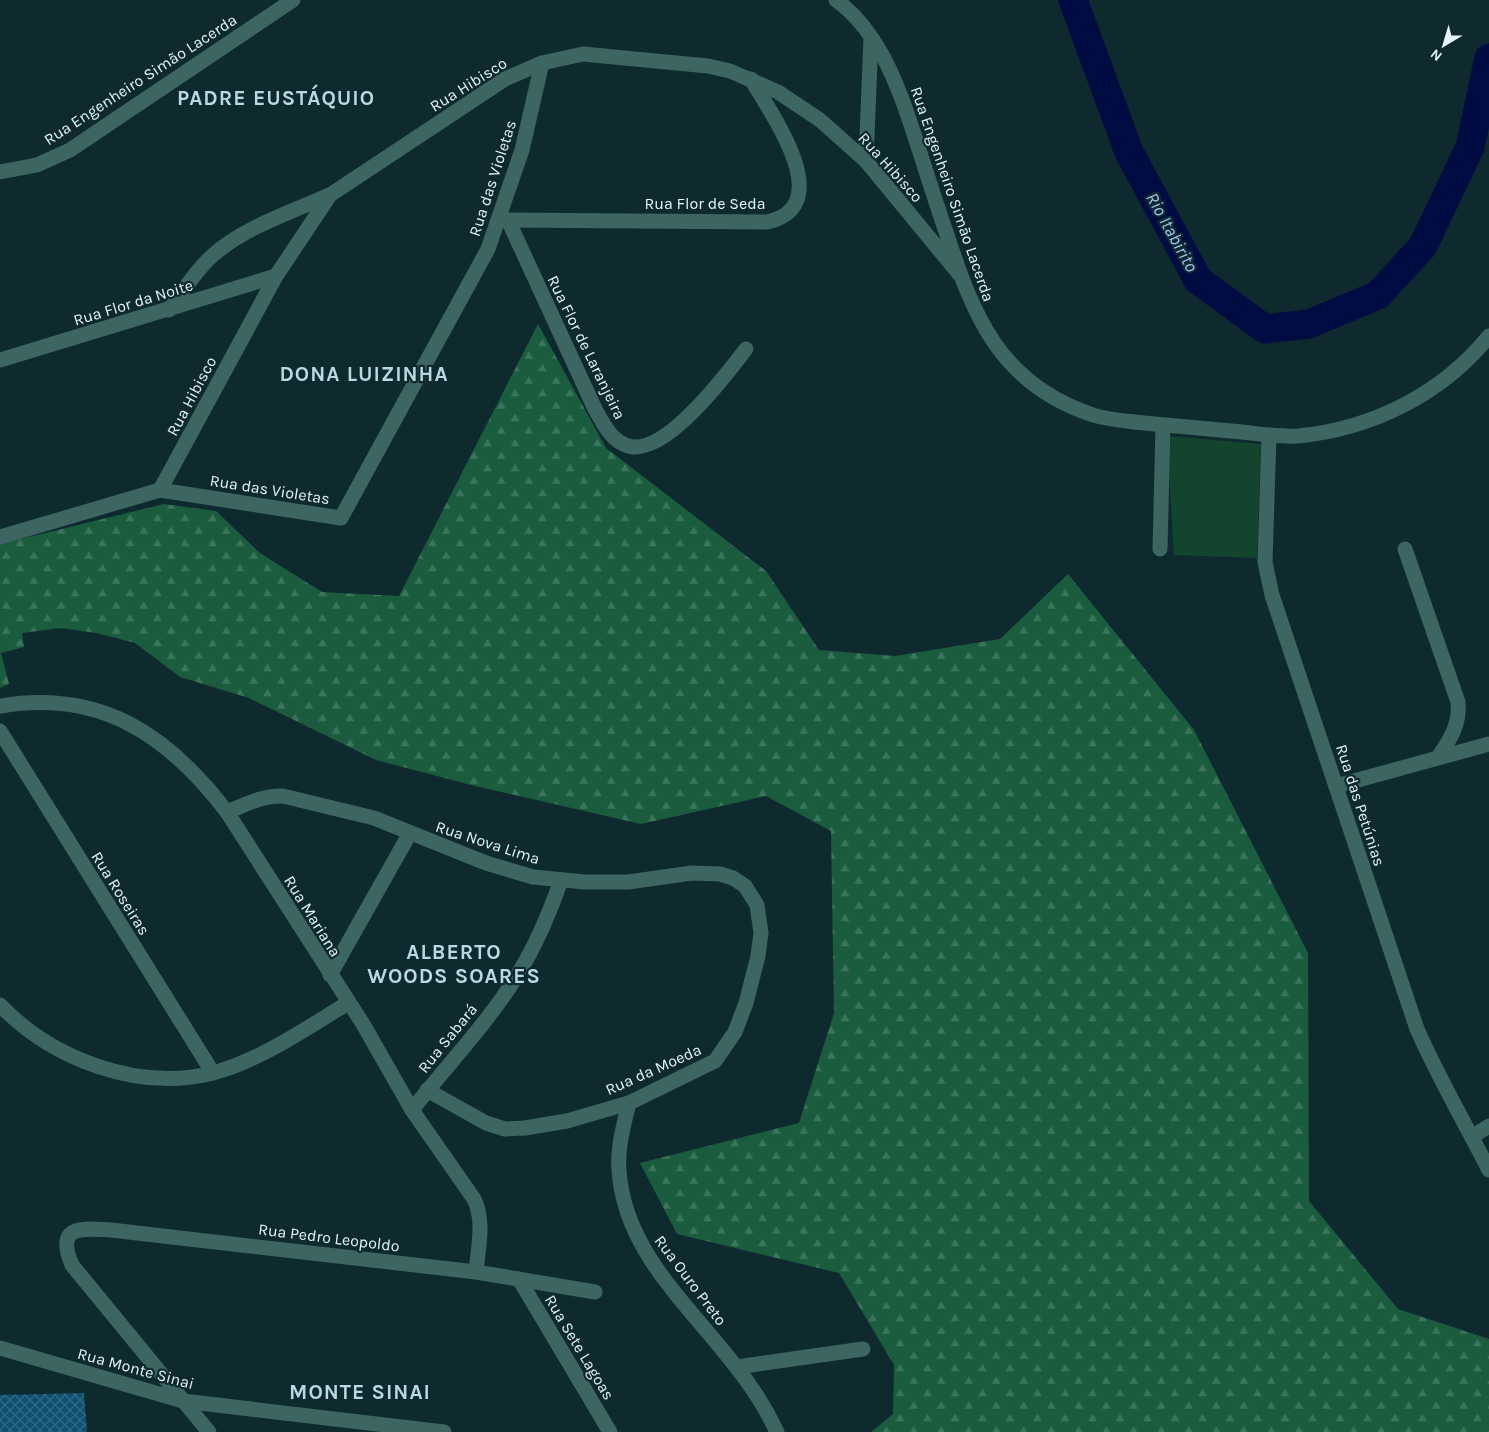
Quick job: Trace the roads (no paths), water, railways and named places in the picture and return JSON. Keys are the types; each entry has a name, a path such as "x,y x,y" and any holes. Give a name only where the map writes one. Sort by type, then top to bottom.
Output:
{"street":[{"name":"Rua Engenheiro Simão Lacerda","path":"0,172 37,165 70,150 293,0"},
{"name":"Rua Engenheiro Simão Lacerda","path":"836,0 844,6 871,37 903,100 960,276 983,328 1011,363 1034,384 1061,403 1096,416 1163,425 1297,436 1349,427 1392,412 1434,387 1463,363 1489,336"},
{"path":"866,161 871,37"},
{"name":"Rua Hibisco","path":"160,490 276,276 330,195 505,79 542,63 583,54 708,66 750,79 778,92 820,120 866,161 960,276"},
{"name":"Rua das Violetas","path":"0,537 160,490 341,518 504,220 542,63"},
{"name":"Rua Flor de Seda","path":"504,220 767,222 786,215 795,207 799,199 801,179 784,138 750,79"},
{"path":"169,310 200,268 225,246 241,236 330,195"},
{"name":"Rua Flor de Laranjeira","path":"504,220 595,409 610,433 618,441 628,446 638,447 665,436 702,402 746,349"},
{"name":"Rua Flor da Noite","path":"0,360 276,276"},
{"path":"1160,549 1163,425"},
{"name":"Rua das Petúnias","path":"1268,435 1265,562 1272,595 1417,1028 1431,1062 1473,1136 1489,1170"},
{"path":"1405,549 1458,702 1460,716 1454,733 1440,756"},
{"name":"Rua Mariana","path":"0,706 23,702 62,702 117,718 156,738 202,780 227,812 363,1024 412,1110 479,1210 476,1272"},
{"name":"Rua Roseiras","path":"0,731 213,1073"},
{"path":"1336,786 1489,744"},
{"name":"Rua Nova Lima","path":"227,812 258,799 283,796 374,818 486,863 533,877 585,882 628,882 692,873 720,874 733,878 745,886"},
{"path":"330,975 410,833"},
{"name":"Rua Sabará","path":"412,1110 488,1017 518,973 552,905 561,880"},
{"name":"Rua da Moeda","path":"428,1090 486,1123 505,1129 566,1121 629,1102 716,1061 736,1032 746,1004 758,956 761,933 757,905 745,886"},
{"path":"0,1005 19,1025 41,1040 89,1064 116,1071 152,1076 185,1077 213,1073 270,1050 348,1003"},
{"name":"Rua Ouro Preto","path":"629,1102 622,1138 619,1169 624,1202 634,1231 647,1255 665,1280 737,1367 765,1408 778,1432"},
{"path":"1473,1136 1489,1126"},
{"name":"Rua Pedro Leopoldo","path":"183,1401 72,1265 66,1244 70,1234 79,1228 476,1272 595,1292"},
{"name":"Rua Sete Lagoas","path":"519,1279 610,1432"},
{"name":"Rua Monte Sinai","path":"0,1348 183,1401 444,1432"},
{"path":"737,1367 863,1349"},
{"path":"183,1401 209,1432"}],"waterway":[{"name":"Rio Itabirito","path":"1073,0 1129,152 1198,280 1265,329 1309,324 1378,295 1423,246 1470,147 1489,58"}],"district":[{"name":"PADRE EUSTÁQUIO","path":"276,98"},
{"name":"DONA LUIZINHA","path":"364,374"},
{"name":"ALBERTO WOODS SOARES","path":"454,964"},
{"name":"MONTE SINAI","path":"360,1392"}]}
